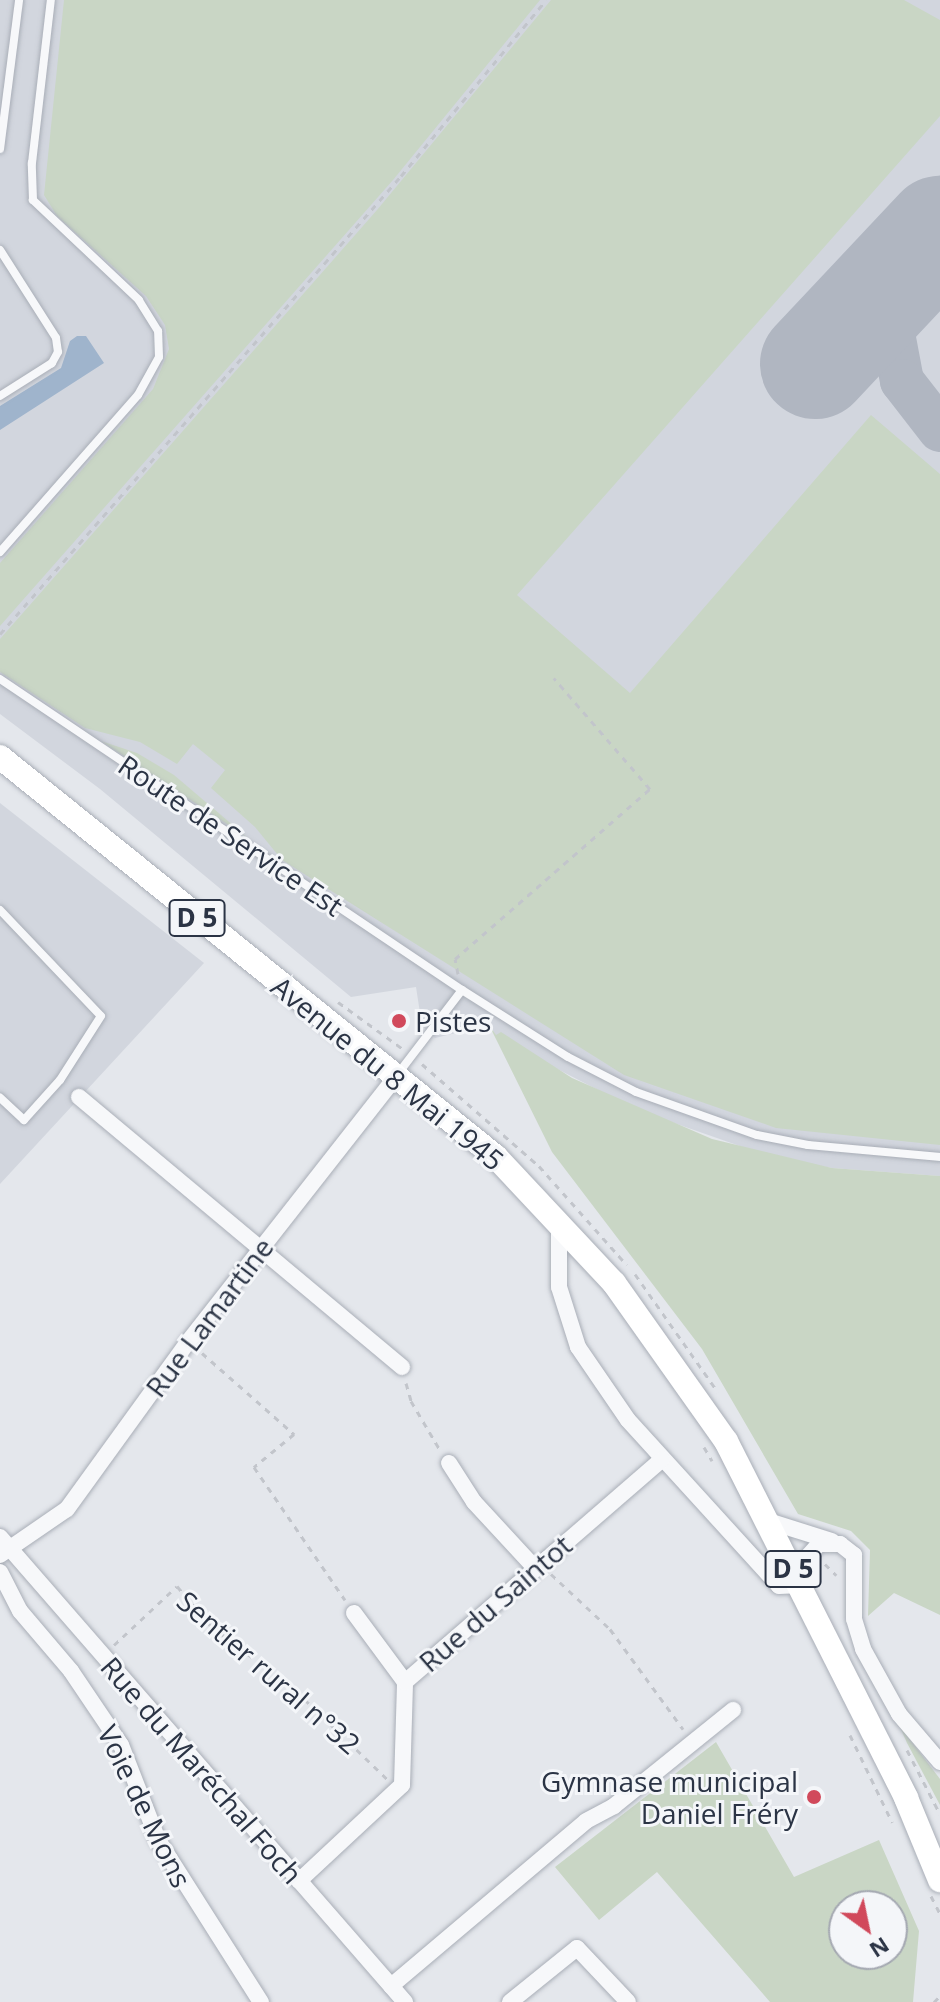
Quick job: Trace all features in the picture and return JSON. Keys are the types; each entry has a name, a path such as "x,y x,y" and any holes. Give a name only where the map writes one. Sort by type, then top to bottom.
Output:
{"main road":[{"name":"Avenue du 8 Mai 1945","path":"0,757 404,1065 496,1157 614,1283 726,1441 919,1825 940,1880"},
{"name":"Avenue du 8 Mai 1945","path":"919,1825 940,1847"}],"street":[{"name":"Rue Lamartine","path":"6,1553 67,1509 188,1342 404,1065"},
{"path":"79,1097 203,1206 261,1247 402,1367"},
{"path":"559,1224 559,1287 578,1347 662,1459 779,1586 800,1585 811,1552 832,1541"},
{"name":"Rue du Saintot","path":"402,1785 405,1682 662,1459"},
{"path":"449,1463 474,1502 537,1565"},
{"path":"768,1521 849,1549 857,1564 854,1619 863,1649 899,1714 940,1762"},
{"name":"Rue du Maréchal Foch","path":"0,1537 6,1553 103,1655 405,2002"},
{"name":"Voie de Mons","path":"0,1572 20,1611 71,1671 121,1745 158,1840 261,2002"},
{"path":"354,1613 405,1682"},
{"path":"391,1986 586,1821 614,1806 733,1710"},
{"path":"299,1881 402,1785"},
{"path":"510,2002 577,1948 628,2002"}],"lane":[{"path":"0,149 5,111 4,81 12,54 19,0"},
{"path":"0,552 138,395 159,357 158,331 139,300 33,200 32,163 51,0"},
{"path":"0,52 12,54"},
{"path":"0,250 56,338 58,352 52,363 0,396"},
{"name":"Route de Service Est","path":"0,679 462,990 568,1057 712,1122 808,1145 940,1157"},
{"path":"0,910 101,1016 60,1080 24,1120 0,1098"},
{"path":"404,1065 462,990"},
{"path":"60,1080 79,1097"}],"path":[{"path":"0,634 401,176 546,0"},
{"path":"462,990 455,959 650,789 554,678"},
{"name":"Avenue du 8 Mai 1945","path":"404,1065 447,1083"},
{"path":"188,1342 263,1401 294,1434 254,1467 354,1613"},
{"path":"402,1367 411,1401 449,1463"},
{"path":"537,1565 610,1629 693,1743"},
{"name":"Sentier rural n°32","path":"103,1655 177,1586 210,1625 296,1691 388,1779 402,1785"},
{"path":"934,2002 940,1996"}],"shaded area":[{"path":"0,0 940,0 940,1176 832,1168 771,1157 637,1110 532,1056 501,1033 496,1036 489,1025 435,1038 422,1026 416,987 351,997 100,789 0,714"},
{"path":"0,803 204,963 0,1184"}],"green space":[{"path":"64,0 540,0 393,180 0,626 0,563 153,389 169,349 165,325 146,296 57,216 44,195"},
{"path":"551,0 904,0 940,20 940,116 517,595 630,693 871,415 940,474 940,1145 776,1128 624,1075 282,860 255,827 211,788 225,770 193,744 177,764 140,742 85,728 0,672 0,639 377,210"},
{"path":"101,741 137,753 174,775 248,838"},
{"path":"489,1025 496,1035 501,1032 572,1078 712,1139 832,1168 940,1176 940,1615 894,1593 868,1616 870,1550 851,1531 798,1514 702,1349 552,1152"},
{"path":"899,1725 940,1779 940,1805 907,1743"},
{"path":"716,1742 794,1877 879,1840 901,1890 828,1890 828,1970 908,1970 908,1906 919,1931 913,2002 770,2002 657,1872 599,1920 555,1867"}],"water":[{"path":"77,336 86,336 104,363 0,430 0,406 61,368 70,341"}],"taxiway":[{"path":"935,236 905,275 892,328 902,381 940,430"}],"runway":[{"path":"815,364 940,231"}],"place":[{"name":"Pistes","path":"399,1021"},
{"name":"Gymnase municipal Daniel Fréry","path":"814,1797"}]}
